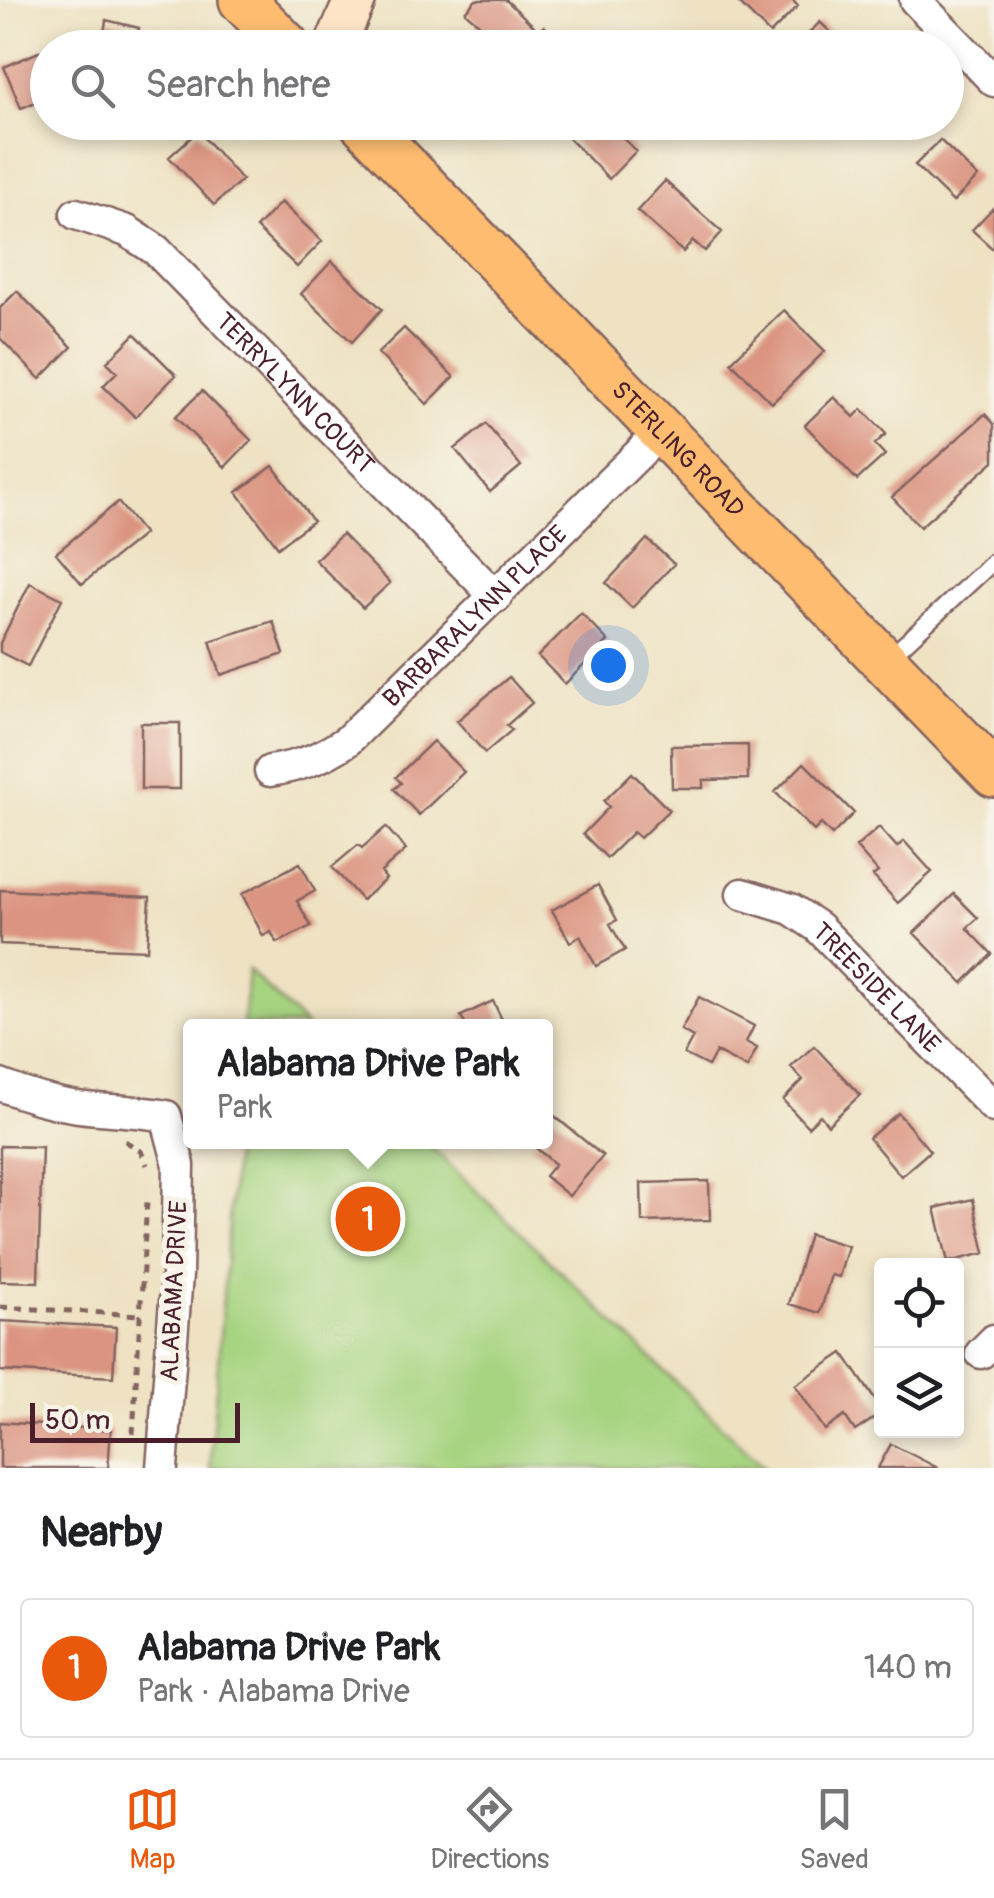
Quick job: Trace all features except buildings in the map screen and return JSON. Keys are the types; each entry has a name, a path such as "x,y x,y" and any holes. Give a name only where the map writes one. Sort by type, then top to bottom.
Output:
{"main road":[{"path":"242,0 271,30"},
{"path":"342,30 355,0"},
{"name":"STERLING ROAD","path":"379,140 994,774"}],"street":[{"path":"915,0 944,30"},
{"path":"964,50 994,81"},
{"name":"TERRYLYNN COURT","path":"76,214 127,231 156,250 496,596"},
{"name":"BARBARALYNN PLACE","path":"270,770 298,767 323,758 347,741 662,431"},
{"name":"TREESIDE LANE","path":"742,894 792,909 818,927 994,1107"},
{"name":"ALABAMA DRIVE","path":"0,1084 47,1101 130,1108 166,1116 178,1165 177,1275 162,1468"}],"lane":[{"path":"886,662 994,561"}],"path":[{"path":"110,1138 124,1140 140,1151 148,1170"},
{"path":"132,1449 148,1187"},
{"path":"0,1306 140,1315"}],"green space":[{"path":"248,970 299,1019 244,1019"},
{"path":"234,1149 433,1149 765,1468 210,1468"}],"place":[{"name":"Alabama Drive Park","path":"368,1219"}]}
